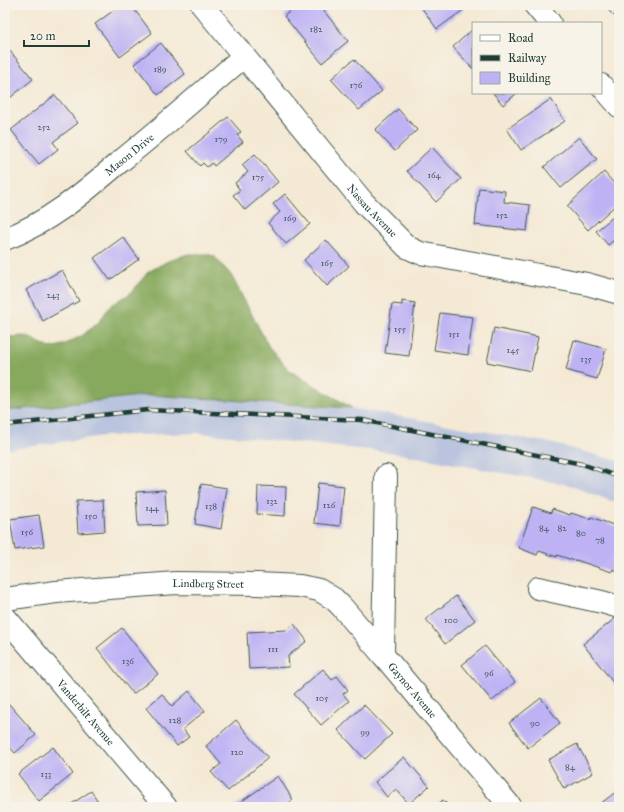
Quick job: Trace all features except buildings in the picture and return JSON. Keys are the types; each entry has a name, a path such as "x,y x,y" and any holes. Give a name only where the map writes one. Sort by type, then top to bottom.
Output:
{"street":[{"name":"Nassau Avenue","path":"202,5 364,203 407,247 420,253 587,284 619,293"},
{"path":"535,5 549,22"},
{"name":"Mason Drive","path":"8,233 36,225 73,201 244,56"},
{"path":"602,86 619,106"},
{"name":"Gaynor Avenue","path":"386,476 383,656 511,807"},
{"name":"Lindberg Street","path":"5,599 56,592 176,583 300,586 319,590 334,599 383,656"},
{"path":"538,588 619,607"},
{"name":"Vanderbilt Avenue","path":"5,617 166,807"}],"shaded area":[{"path":"149,395 352,408 550,443 619,461 619,504 569,485 389,452 200,433 103,436 5,450 5,411"}],"green space":[{"path":"188,254 206,254 214,256 231,275 269,347 290,371 352,408 149,395 5,411 5,337 26,336 50,348 63,345 83,335 100,321 109,307 132,292 148,272 168,261"}],"railway":[{"path":"5,425 148,410 362,420 582,464 619,477"}]}
